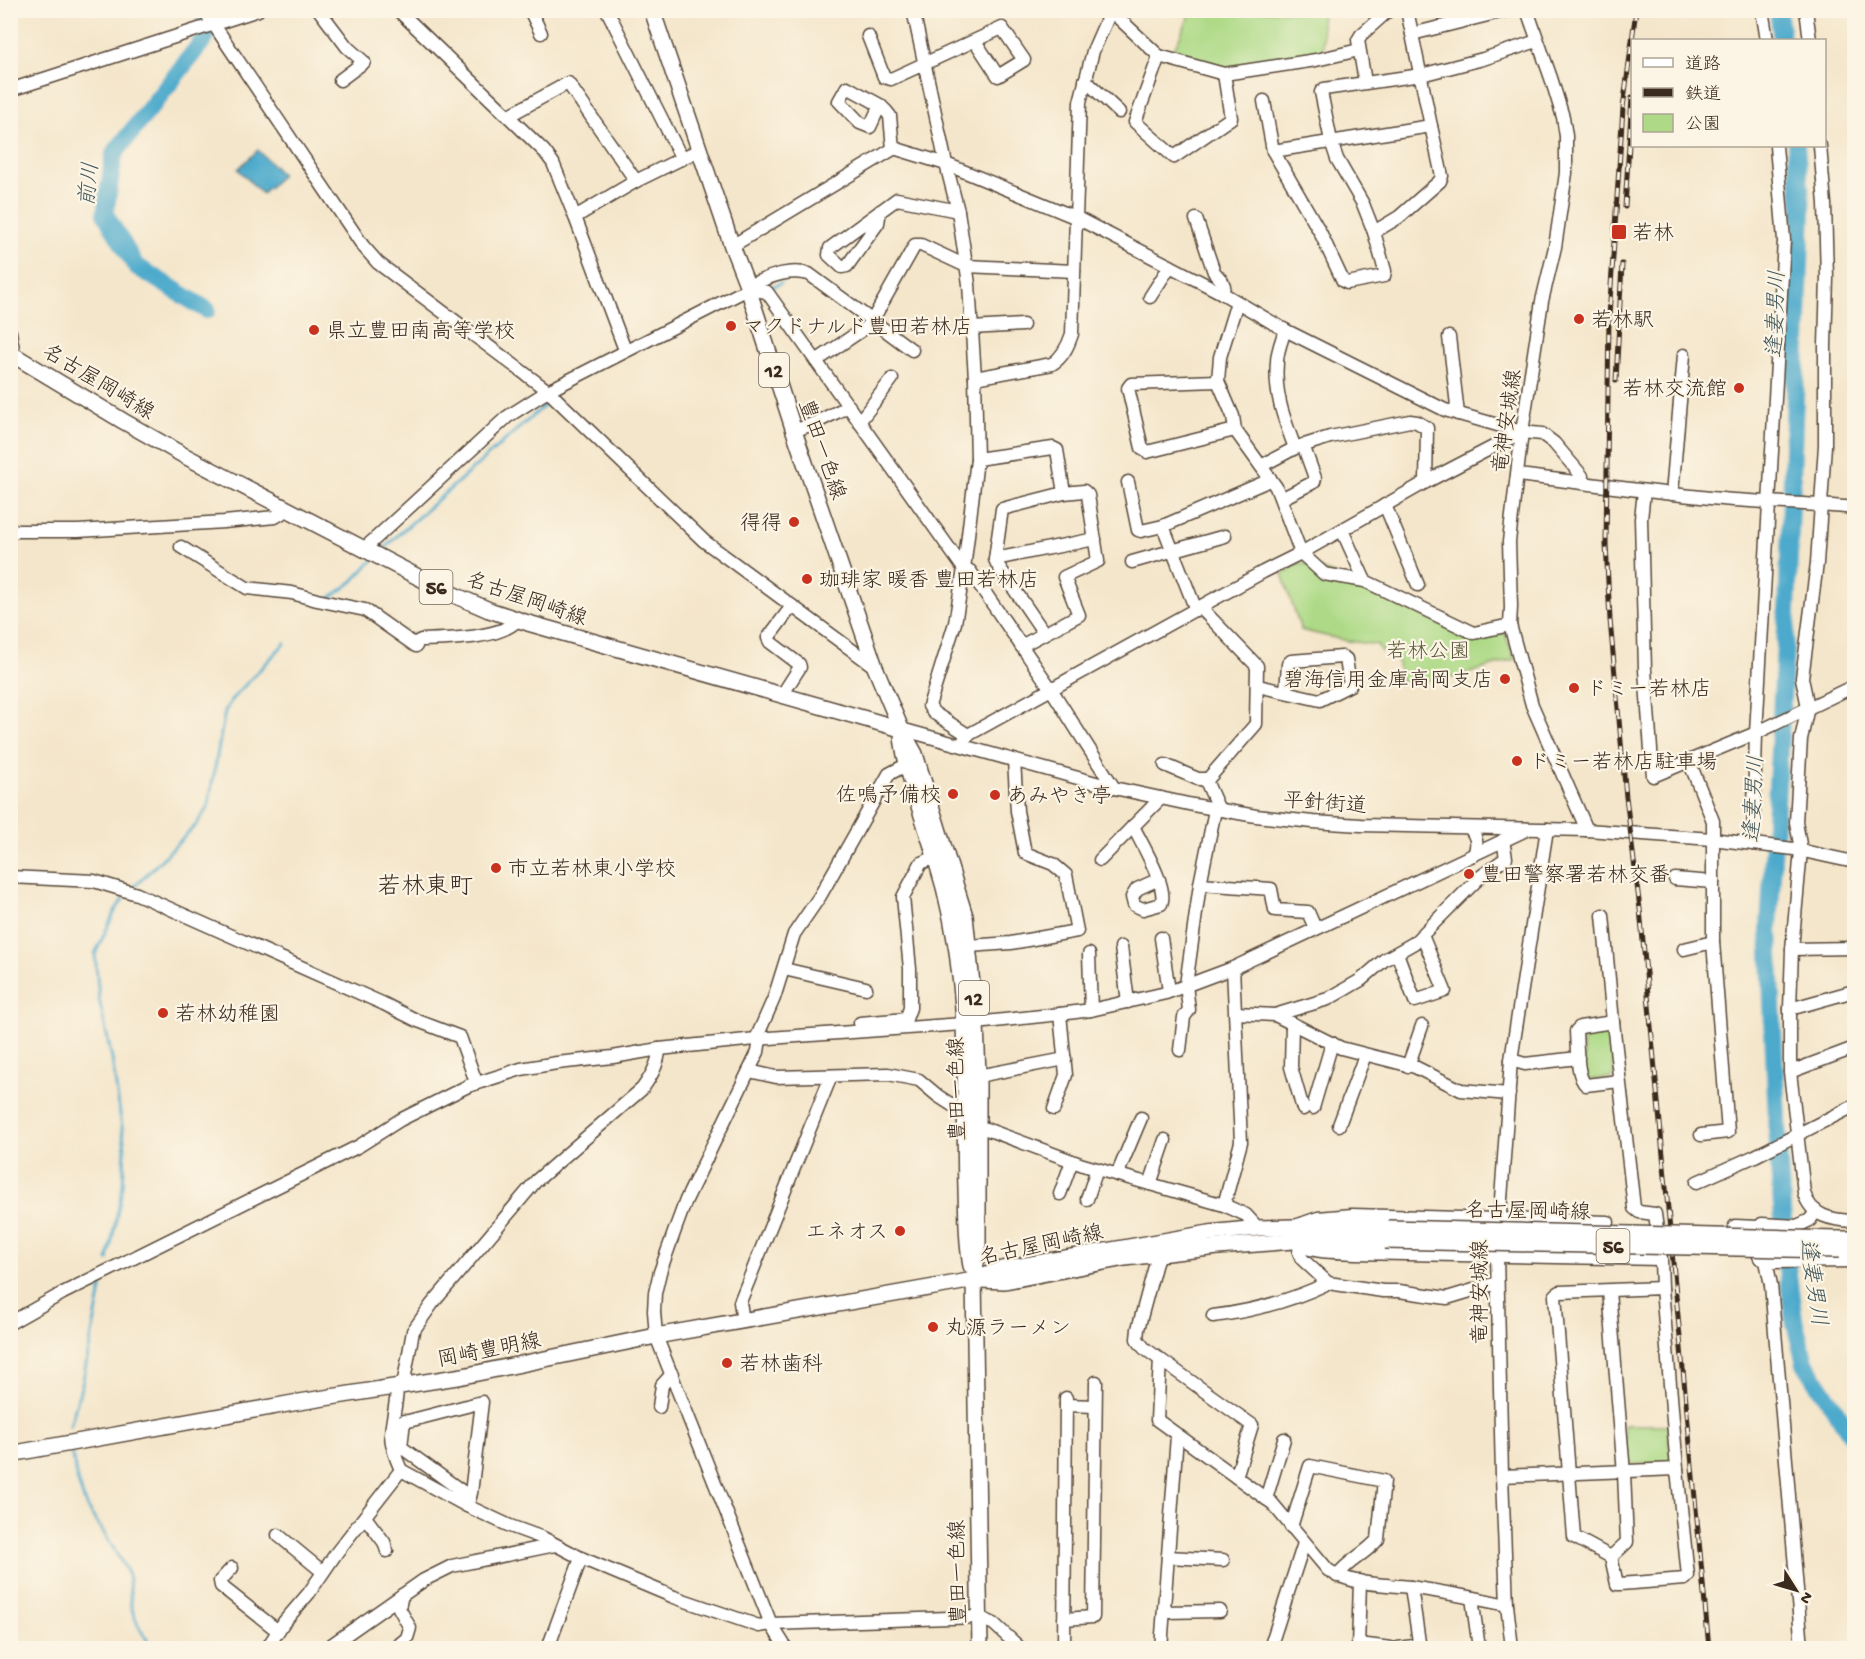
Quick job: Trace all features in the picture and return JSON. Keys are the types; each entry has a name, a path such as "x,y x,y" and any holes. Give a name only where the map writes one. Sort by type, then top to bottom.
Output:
{"main road":[{"name":"豊田一色線","path":"652,10 748,287 875,667 901,729 915,754 965,916 969,946 970,1023 965,1163 968,1248 974,1280"},
{"name":"名古屋岡崎線","path":"12,354 123,421 287,510 445,591 489,610 517,620 901,729"},
{"name":"豊田一色線","path":"901,729 906,765 936,857 950,910 978,1076 978,1247 974,1280 980,1648"},
{"name":"名古屋岡崎線","path":"974,1280 1002,1269 1198,1235 1258,1228 1296,1238"},
{"name":"名古屋岡崎線","path":"974,1280 1005,1281 1125,1258 1296,1238 1387,1234 1844,1247 1854,1239"},
{"name":"岡崎豊明線","path":"10,1454 293,1403 463,1376 656,1336 974,1280"}],"street":[{"path":"204,10 363,246 378,263 548,391 704,541 875,667"},
{"path":"10,90 258,10"},
{"path":"319,10 347,47 364,62 340,80"},
{"path":"398,10 544,151 575,217 626,350"},
{"path":"530,10 541,33"},
{"path":"608,10 682,159"},
{"path":"913,10 958,211 969,284 975,378 976,459 964,569 955,623 929,706 964,740 1051,689 1426,482 1522,432"},
{"path":"1365,82 1358,40 1360,35 1389,10"},
{"path":"1374,232 1399,217 1440,181 1442,176 1407,10"},
{"path":"1412,34 1468,15 1508,10"},
{"name":"竜神安城線","path":"1527,10 1563,117 1566,136 1566,173 1555,247 1542,301 1522,432 1509,542 1510,625 1532,705 1587,830"},
{"path":"1762,10 1767,39"},
{"path":"1806,10 1810,39"},
{"path":"975,378 1052,364 1058,361 1066,349 1072,334 1080,102 1093,51 1111,11 1159,56 1224,74 1316,60 1359,50"},
{"path":"868,36 884,77 891,79 975,41"},
{"path":"1264,101 1273,151 1320,232 1343,281 1347,283 1384,276 1385,271 1374,232 1363,204 1337,159 1321,92 1324,89 1365,82 1421,75 1483,59 1537,41"},
{"path":"1159,56 1135,122 1174,157 1231,118 1224,74"},
{"path":"1085,80 1119,111"},
{"path":"508,116 568,83 636,181"},
{"path":"880,105 890,116 893,149"},
{"path":"1273,151 1431,126"},
{"path":"1754,844 1769,502 1784,240 1776,147"},
{"path":"1820,147 1825,204 1827,278 1824,356 1825,445 1818,504 1816,563 1802,678 1807,708 1801,739 1796,822 1790,1072 1807,1204 1826,1217 1840,1221 1854,1221"},
{"path":"732,246 893,149 946,164 1077,218 1222,293 1285,330 1446,410 1522,432 1542,434 1554,443 1582,476"},
{"path":"575,217 636,181 699,150"},
{"path":"880,211 878,223 847,266 842,267 829,255 830,248 880,211 897,200 902,199 958,211"},
{"path":"1196,219 1214,272 1224,286 1222,293"},
{"path":"816,361 872,321 915,245 966,266 1074,271"},
{"path":"1150,297 1170,266"},
{"path":"365,548 496,425 548,391 748,287 787,272 799,271 809,274 912,350"},
{"path":"748,287 767,292 964,569 970,571 1051,689 1114,788"},
{"path":"1237,302 1220,357 1218,381 1233,416 1235,430 1276,487 1301,553 1324,574 1365,581 1474,633 1510,625"},
{"path":"971,328 1023,325"},
{"path":"1281,499 1314,482 1316,478 1279,406 1276,360 1285,330"},
{"path":"10,332 12,354"},
{"path":"1449,338 1458,414"},
{"path":"1672,494 1684,355"},
{"path":"859,422 892,379"},
{"path":"1218,381 1131,384 1128,388 1142,448 1147,452 1235,430"},
{"path":"794,430 815,423 849,406"},
{"path":"1261,466 1299,447 1330,436 1410,421 1427,428 1426,482"},
{"path":"976,459 1053,448 1057,450 1064,493"},
{"path":"1518,475 1672,494 1854,508"},
{"path":"1128,482 1138,530 1141,531 1163,526 1270,478"},
{"path":"1021,646 1079,615 1064,577 1098,561 1088,493 1082,491 1064,493 1002,509 995,560 1044,633"},
{"path":"1644,491 1641,519 1645,670 1653,776 1758,731 1854,686"},
{"path":"1385,505 1418,585"},
{"path":"10,531 78,531 224,522 275,517 287,510"},
{"path":"1163,526 1198,609 1257,666 1256,724 1207,783 1217,810 1200,884 1186,985 1189,1010 1184,1017 1180,1050"},
{"path":"1342,530 1365,581"},
{"path":"1132,562 1225,536"},
{"path":"995,560 1095,539"},
{"path":"181,547 247,588 292,593 365,610 416,646 421,640 468,638 512,626 517,620"},
{"path":"782,695 800,667 768,638 792,606"},
{"path":"1257,686 1320,700 1350,685 1346,659 1342,657 1291,661 1288,664 1286,691"},
{"name":"平針街道","path":"901,729 964,740 1014,760 1114,788 1217,810 1313,822 1587,830 1712,839 1797,849 1854,862"},
{"path":"969,946 1011,943 1077,931 1066,875 1053,864 1025,853 1017,811 1014,760"},
{"path":"1689,761 1713,821 1713,942 1728,1132 1701,1136"},
{"path":"786,1648 771,1624 656,1336 655,1293 660,1272 686,1200 758,1052 758,1039 795,934 820,896 890,774 906,765"},
{"path":"1165,765 1198,779 1208,779"},
{"path":"1100,860 1161,798"},
{"path":"1133,826 1159,879"},
{"path":"1470,828 1477,843 1474,855"},
{"path":"10,1323 63,1293 359,1146 400,1120 476,1082 557,1063 613,1058 659,1048 970,1023 1091,1010 1128,1002 1170,991 1233,968 1528,829"},
{"name":"竜神安城線","path":"1512,1648 1507,1605 1502,1476 1497,1283 1498,1220 1511,1060 1547,829"},
{"path":"1236,1013 1275,1015 1328,999 1361,980 1384,960 1414,943 1480,877 1506,858 1503,840"},
{"path":"782,1038 809,1029 906,1019 910,1008 910,969 903,897 921,863 936,857"},
{"path":"10,877 94,881 136,894 418,1021 460,1037 476,1082"},
{"path":"1675,879 1713,882"},
{"path":"1200,884 1270,889 1275,910 1308,912 1315,928"},
{"path":"1603,915 1634,1208 1639,1212 1655,1214 1661,1259 1677,1470 1688,1576 1685,1579 1617,1584 1611,1557 1574,1537 1555,1296 1557,1293 1662,1288"},
{"path":"1397,952 1415,1001 1445,991 1422,935"},
{"path":"1161,938 1170,991"},
{"path":"1684,949 1713,942"},
{"path":"1121,947 1128,1002"},
{"path":"1792,949 1854,948"},
{"path":"1089,954 1091,1010"},
{"path":"1224,1205 1241,1142 1233,968"},
{"path":"783,969 866,988"},
{"path":"1790,1009 1854,991"},
{"path":"1054,1109 1066,1075 1060,1014"},
{"path":"1275,1015 1341,1048 1408,1066 1461,1090 1509,1094"},
{"path":"1613,1022 1580,1027 1576,1031 1578,1058 1582,1082 1586,1085 1619,1081"},
{"path":"1292,1024 1291,1067 1308,1108 1332,1043"},
{"path":"1408,1066 1422,1026"},
{"path":"469,1502 402,1447 397,1400 413,1331 432,1304 536,1181 642,1089 659,1059 659,1048"},
{"path":"1790,1072 1854,1048"},
{"path":"1339,1125 1365,1055"},
{"path":"1511,1060 1525,1064 1578,1058"},
{"path":"978,1076 1065,1059"},
{"path":"749,1071 776,1077 888,1074 919,1080 938,1096 966,1114"},
{"path":"742,1321 740,1302 831,1076"},
{"path":"1697,1182 1755,1156 1854,1106"},
{"path":"1117,1175 1141,1118"},
{"path":"978,1126 1072,1161 1224,1205 1246,1215 1258,1228"},
{"path":"1150,1184 1165,1140"},
{"path":"1060,1194 1072,1161"},
{"path":"1088,1199 1097,1169"},
{"path":"1735,1226 1797,1226 1810,1220 1816,1211"},
{"path":"1296,1238 1318,1218 1352,1215 1608,1222"},
{"path":"1760,1226 1755,1231 1757,1252 1760,1258 1769,1261 1803,1263 1854,1261"},
{"path":"1296,1238 1355,1252 1661,1259"},
{"path":"1296,1238 1302,1258 1328,1283 1383,1292 1398,1291 1447,1298 1497,1283"},
{"path":"1158,1255 1137,1338 1144,1348 1252,1425 1236,1478"},
{"path":"1769,1261 1802,1648"},
{"path":"1213,1316 1258,1309 1307,1293 1328,1283"},
{"path":"1609,1291 1624,1473 1627,1542 1611,1557"},
{"path":"1160,1359 1156,1420 1272,1503 1328,1570 1337,1576 1360,1581 1411,1587 1507,1605"},
{"path":"659,1407 662,1385 672,1374"},
{"path":"1064,1619 1093,1617 1096,1382"},
{"path":"469,1502 482,1402 398,1423 391,1434 393,1449 401,1470 469,1502 510,1526 543,1538 581,1558 674,1597 759,1626 979,1617 994,1624 1020,1648"},
{"path":"1064,1648 1066,1402 1095,1406"},
{"path":"1161,1648 1177,1437"},
{"path":"1266,1499 1284,1439"},
{"path":"1291,1527 1310,1466 1384,1481 1378,1539 1372,1547 1341,1570 1337,1576"},
{"path":"267,1648 284,1622 309,1593 401,1470"},
{"path":"1502,1476 1677,1470"},
{"path":"365,1517 384,1542 387,1551"},
{"path":"278,1535 323,1572"},
{"path":"1270,1648 1304,1543"},
{"path":"331,1648 424,1580 452,1566 555,1545"},
{"path":"1168,1557 1223,1560"},
{"path":"548,1648 581,1558"},
{"path":"232,1568 220,1581 221,1586 278,1631"},
{"path":"1360,1581 1358,1646 1391,1648"},
{"path":"1398,1648 1414,1646 1419,1642 1411,1587"},
{"path":"395,1648 407,1638 410,1628 399,1608 402,1595"},
{"path":"1472,1598 1479,1648"},
{"path":"1164,1612 1220,1611"}],"green space":[{"path":"1192,11 1321,11 1324,52 1230,73 1171,55"},
{"name":"若林公園","path":"1299,563 1372,588 1466,635 1504,632 1515,659 1456,677 1400,683 1397,650 1380,651 1378,645 1348,641 1301,630 1282,574"},
{"path":"1607,1030 1610,1032 1614,1075 1611,1078 1590,1080 1586,1077 1582,1036 1586,1031"},
{"path":"1624,1425 1668,1425 1671,1463 1627,1464"}],"water":[{"path":"258,150 282,175 262,194 238,169"}],"waterway":[{"name":"逢妻男川","path":"1778,10 1782,39"},
{"name":"前川","path":"205,11 205,38 114,154 105,214 136,266 207,310"},
{"name":"逢妻男川","path":"1796,147 1802,209 1787,611 1769,928 1779,1166 1786,1260 1794,1320 1805,1363 1854,1439"},
{"path":"769,288 781,283"},
{"path":"380,553 552,399"},
{"path":"329,599 352,582 373,560"},
{"path":"132,889 196,825 208,807 225,711 232,699 285,643"},
{"path":"108,1260 123,1185 125,1148 112,1059 99,999 95,954 115,911 125,896"},
{"path":"70,1426 82,1384 103,1280"},
{"path":"72,1454 78,1483 87,1508 127,1571 131,1607 138,1625 152,1648"}],"railway":[{"path":"1632,39 1636,10"},
{"path":"1631,48 1623,108 1609,316 1606,544 1610,620 1626,797 1640,909 1709,1648"},
{"path":"1625,207 1631,113"},
{"path":"1616,381 1622,264"}],"place":[{"name":"若林","path":"1619,232"},
{"name":"若林駅","path":"1579,319"},
{"name":"マクドナルド豊田若林店","path":"731,326"},
{"name":"県立豊田南高等学校","path":"314,330"},
{"name":"若林交流館","path":"1739,388"},
{"name":"得得","path":"794,522"},
{"name":"珈琲家 暖香 豊田若林店","path":"807,579"},
{"name":"碧海信用金庫高岡支店","path":"1505,679"},
{"name":"ドミー若林店","path":"1574,688"},
{"name":"ドミー若林店駐車場","path":"1517,761"},
{"name":"佐鳴予備校","path":"953,794"},
{"name":"あみやき亭","path":"995,795"},
{"name":"市立若林東小学校","path":"496,868"},
{"name":"豊田警察署若林交番","path":"1469,874"},
{"name":"若林幼稚園","path":"163,1013"},
{"name":"エネオス","path":"900,1231"},
{"name":"丸源ラーメン","path":"933,1327"},
{"name":"若林歯科","path":"727,1363"}],"district":[{"name":"若林東町","path":"425,885"}]}
